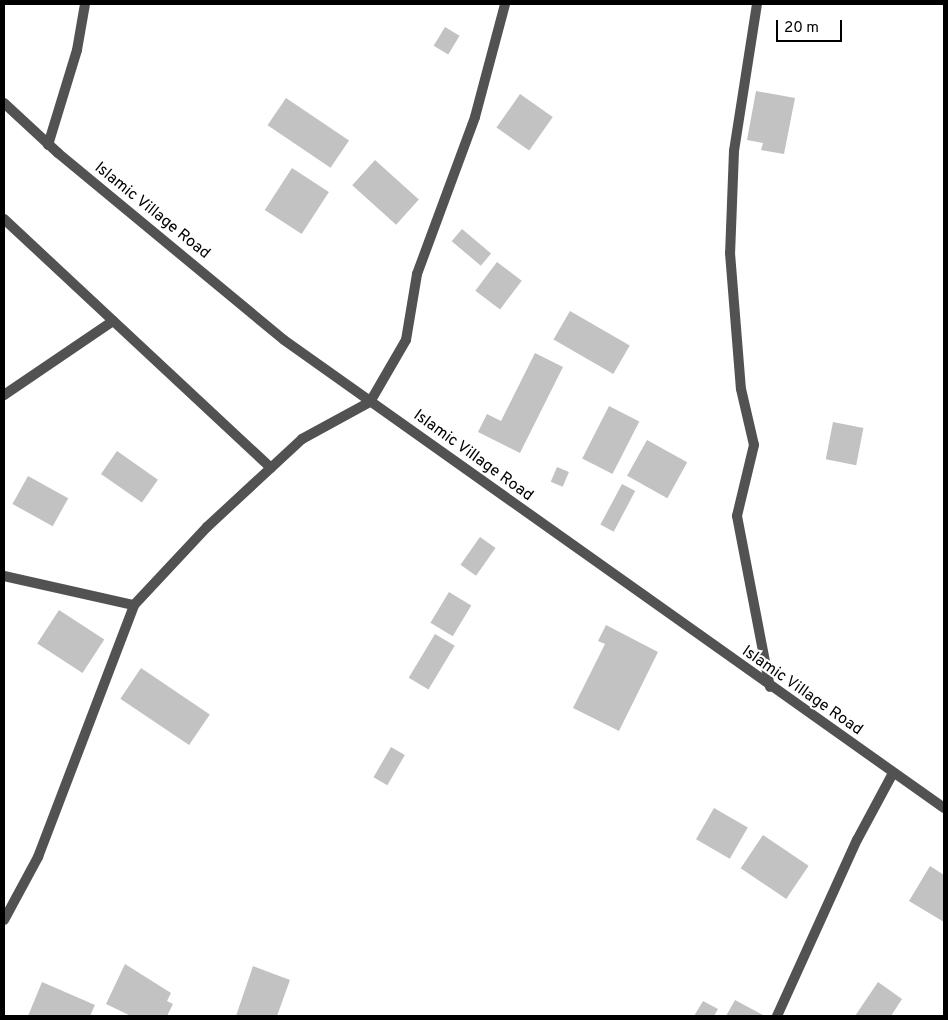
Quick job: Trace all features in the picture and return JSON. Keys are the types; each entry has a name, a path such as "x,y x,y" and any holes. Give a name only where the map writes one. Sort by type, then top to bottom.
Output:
{"street":[{"path":"48,145 77,50 85,4"},
{"path":"4,920 38,856 134,605 207,527 302,439 370,402 406,340 417,274 475,117 506,4"},
{"path":"756,4 734,151 730,253 741,389 754,445 737,516 770,687"},
{"name":"Islamic Village Road","path":"4,103 48,145 284,340 770,687 944,808"},
{"path":"4,219 271,468"},
{"path":"4,395 113,321"},
{"path":"4,576 134,605"},
{"path":"778,1016 857,840 893,773"}],"building":[{"path":"445,27 460,36 448,55 434,46"},
{"path":"756,91 795,98 784,154 761,150 763,143 747,140"},
{"path":"520,94 553,117 529,151 496,128"},
{"path":"286,98 349,140 331,168 268,125"},
{"path":"375,160 419,199 396,225 352,185"},
{"path":"292,168 329,192 302,234 265,210"},
{"path":"462,229 491,253 481,266 452,241"},
{"path":"497,262 522,281 500,309 475,291"},
{"path":"570,311 630,345 613,374 554,340"},
{"path":"535,353 563,367 520,453 478,432 487,414 501,421"},
{"path":"609,406 639,421 613,474 582,459"},
{"path":"833,422 863,428 856,465 826,459"},
{"path":"647,440 687,462 667,498 627,476"},
{"path":"117,451 158,480 142,503 101,474"},
{"path":"557,467 569,472 563,487 551,482"},
{"path":"28,476 68,498 53,526 12,504"},
{"path":"622,484 635,491 614,532 600,525"},
{"path":"480,537 496,548 476,576 460,565"},
{"path":"449,592 471,605 453,636 430,623"},
{"path":"59,610 104,639 83,673 37,644"},
{"path":"606,625 658,652 619,731 573,708 605,644 598,641"},
{"path":"435,634 455,646 428,690 409,678"},
{"path":"141,668 210,714 189,745 120,699"},
{"path":"391,747 405,755 387,785 374,777"},
{"path":"714,808 748,828 730,859 696,839"},
{"path":"763,835 809,866 786,899 741,868"},
{"path":"930,866 944,875 944,922 909,901"},
{"path":"125,964 171,993 167,1001 173,1004 167,1016 131,1016 106,1004"},
{"path":"253,966 290,980 277,1016 236,1016"},
{"path":"42,982 95,1005 90,1016 28,1016"},
{"path":"878,982 902,999 891,1016 855,1016"},
{"path":"735,1000 763,1015 726,1016"},
{"path":"703,1001 718,1009 714,1016 694,1016"}]}
